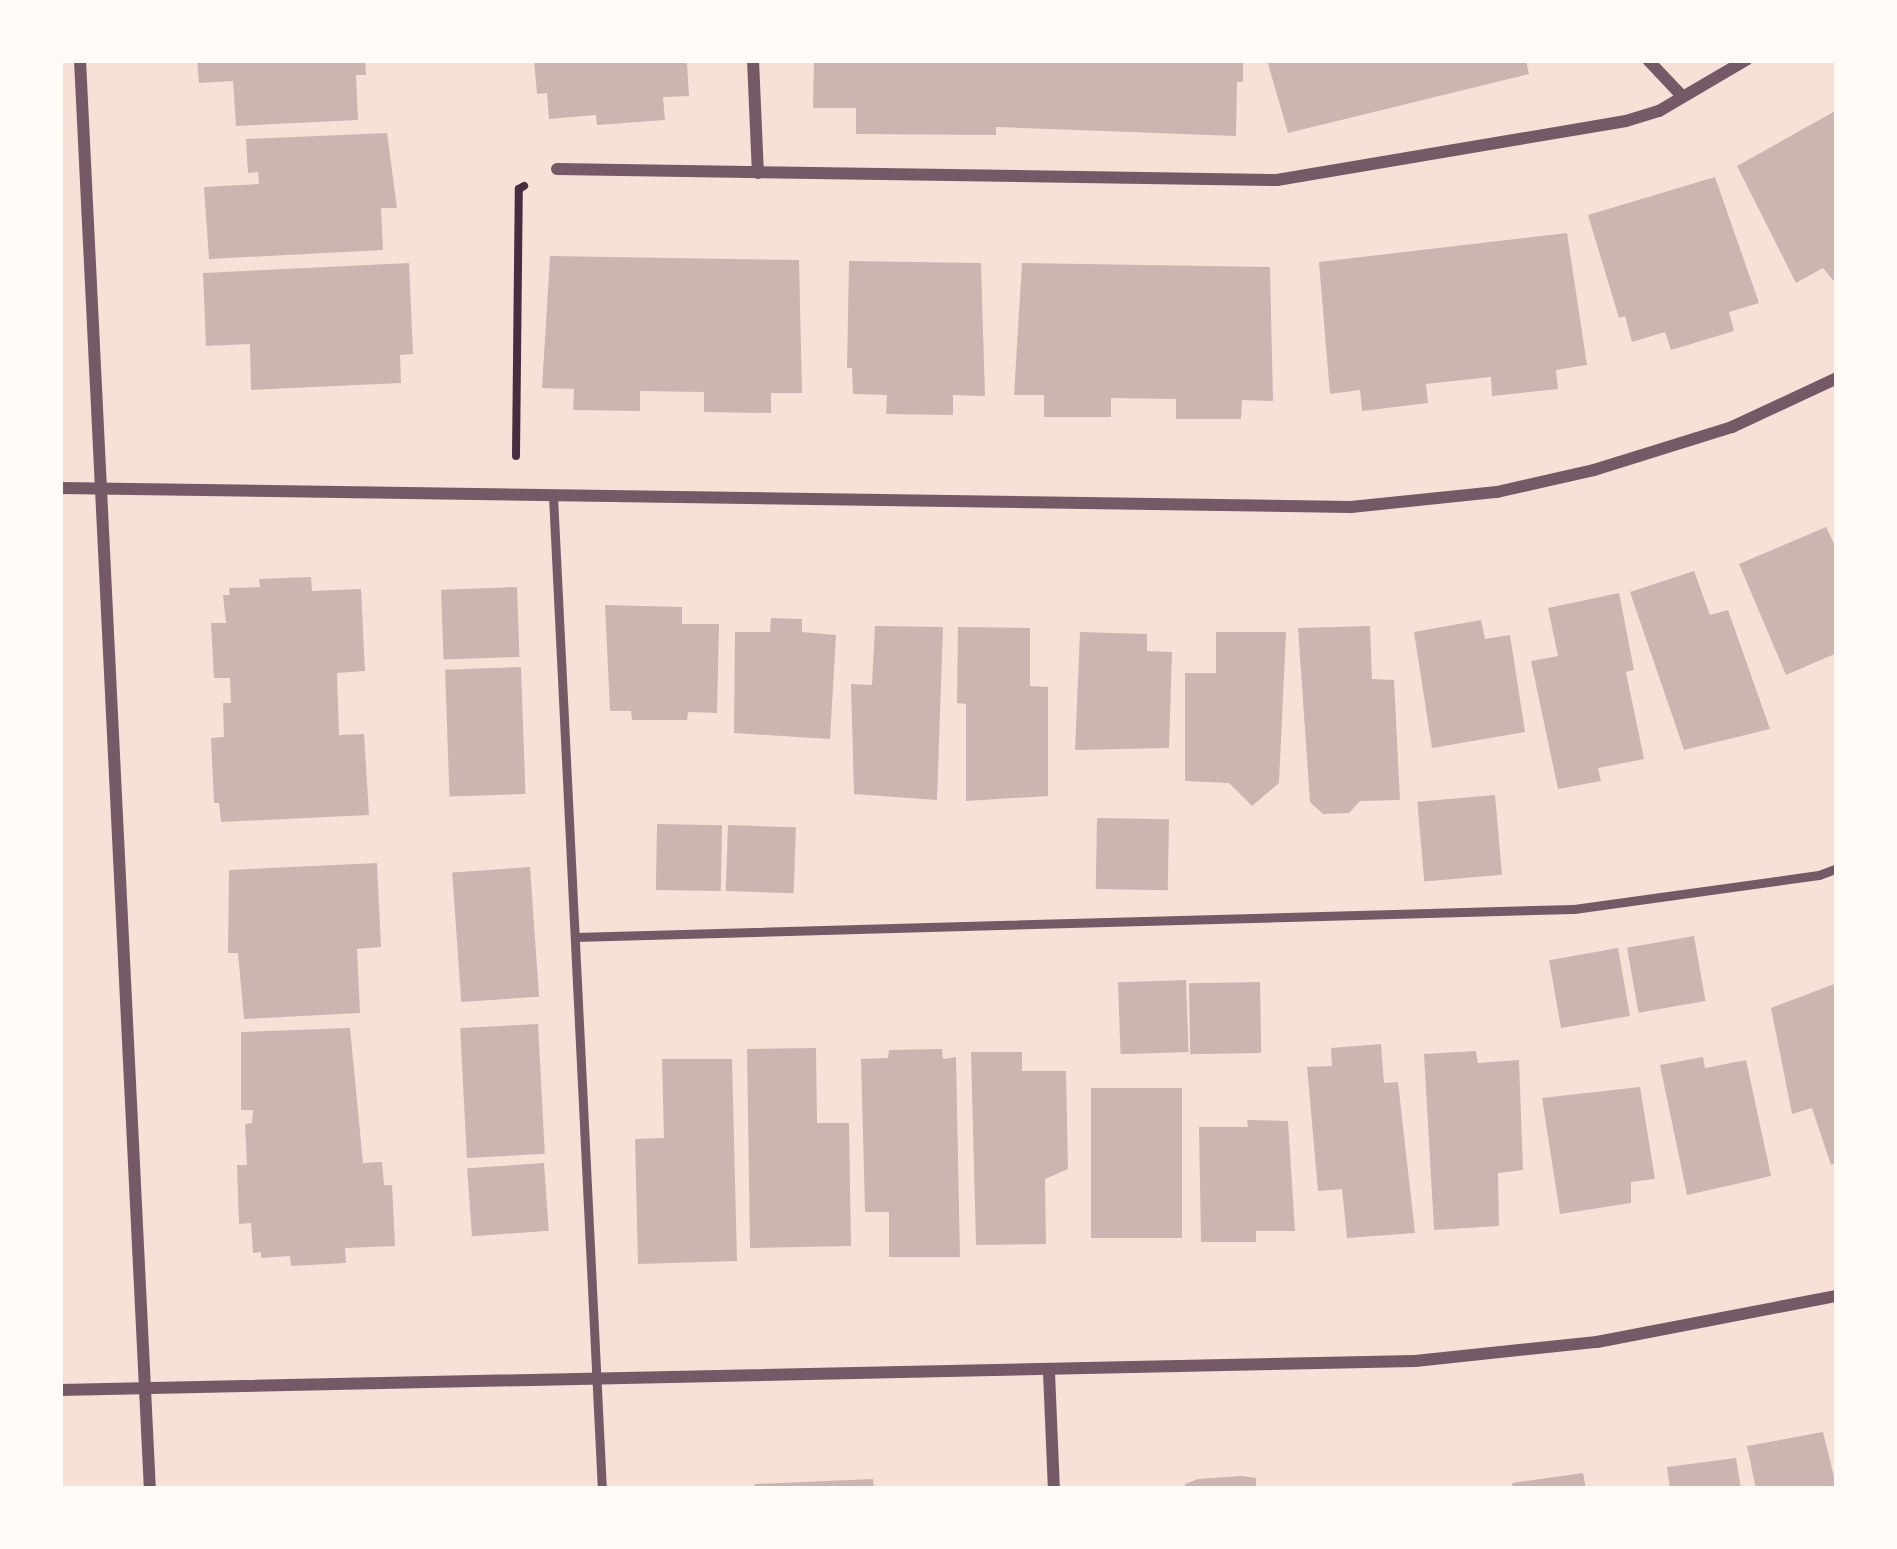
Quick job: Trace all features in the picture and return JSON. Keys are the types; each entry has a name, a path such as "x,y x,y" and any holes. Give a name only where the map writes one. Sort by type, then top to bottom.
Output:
{"street":[{"path":"80,60 150,1489"},
{"path":"753,60 758,173"},
{"path":"1648,60 1682,96"},
{"path":"557,169 1277,180 1601,127 1659,111 1746,60"},
{"path":"60,488 1351,507 1497,492 1594,470 1732,428 1837,378"},
{"path":"60,1390 1049,1372 1438,1358 1597,1342 1837,1296"},
{"path":"1049,1372 1054,1489"}],"lane":[{"path":"553,496 602,1489"},
{"path":"575,937 1574,909 1819,875 1837,868"}],"path":[{"path":"515,494 519,189 557,169"}],"building":[{"path":"197,60 365,60 366,75 356,75 358,120 236,126 233,81 199,83"},
{"path":"534,60 687,63 689,96 663,97 665,120 597,125 596,115 549,119 547,93 537,94"},
{"path":"814,60 1243,60 1243,82 1237,82 1236,136 996,127 996,135 856,134 856,108 813,108"},
{"path":"1267,60 1526,60 1529,74 1288,133"},
{"path":"1837,110 1837,285 1823,268 1796,283 1737,166"},
{"path":"387,133 397,208 381,208 383,250 209,259 204,187 259,184 258,172 248,173 246,139"},
{"path":"1715,177 1759,303 1729,312 1734,331 1671,350 1665,332 1632,342 1625,316 1619,318 1588,215"},
{"path":"1567,233 1587,365 1556,370 1558,389 1492,396 1491,377 1426,384 1428,403 1362,411 1360,390 1330,394 1319,262"},
{"path":"550,256 799,260 802,393 771,393 771,413 704,412 704,392 640,391 640,411 573,410 574,389 542,388"},
{"path":"849,261 981,263 985,396 953,395 953,415 886,414 887,395 853,394 852,368 847,368"},
{"path":"409,263 413,354 400,355 401,383 251,390 250,344 206,346 203,273"},
{"path":"1022,263 1270,267 1273,401 1242,400 1241,419 1176,419 1176,399 1111,398 1111,417 1044,417 1044,395 1014,395"},
{"path":"1826,527 1837,550 1837,653 1786,675 1739,564"},
{"path":"1694,571 1710,615 1728,610 1770,729 1684,750 1630,592"},
{"path":"311,577 312,591 361,589 365,671 337,673 339,735 364,734 369,815 221,822 219,803 214,803 211,738 224,737 223,703 231,703 230,678 214,678 211,623 226,623 223,595 230,595 229,588 260,587 259,579"},
{"path":"517,587 519,657 443,660 441,590"},
{"path":"1619,593 1634,670 1626,672 1644,759 1598,768 1601,781 1558,789 1531,661 1558,656 1548,608"},
{"path":"605,605 682,607 682,624 719,624 717,713 688,712 687,720 632,720 631,711 610,711"},
{"path":"771,618 802,619 802,632 836,635 830,739 734,733 735,632 770,632"},
{"path":"1481,620 1485,639 1510,635 1525,732 1432,748 1414,632"},
{"path":"875,626 943,627 937,800 854,794 851,684 872,685"},
{"path":"1370,626 1372,679 1394,680 1400,800 1360,801 1349,813 1323,814 1310,802 1298,628"},
{"path":"958,627 1030,628 1030,686 1048,687 1048,796 966,801 966,704 957,703"},
{"path":"1080,632 1147,634 1147,651 1172,652 1169,748 1075,750"},
{"path":"1216,632 1286,632 1279,783 1252,806 1229,783 1185,781 1185,673 1216,673"},
{"path":"521,667 525,794 449,797 445,670"},
{"path":"1495,795 1502,875 1424,881 1417,802"},
{"path":"1097,818 1169,819 1168,890 1096,889"},
{"path":"657,824 722,825 721,891 656,890"},
{"path":"728,825 796,827 794,893 726,891"},
{"path":"377,863 381,947 357,949 360,1013 244,1019 238,953 228,953 229,870"},
{"path":"530,867 539,997 461,1002 452,872"},
{"path":"1694,936 1705,1001 1638,1013 1627,948"},
{"path":"1618,948 1630,1016 1561,1028 1549,960"},
{"path":"1186,980 1189,1052 1121,1054 1118,982"},
{"path":"1260,982 1261,1053 1190,1054 1189,983"},
{"path":"1837,983 1837,1163 1831,1165 1812,1108 1792,1114 1771,1008"},
{"path":"538,1024 545,1154 467,1158 460,1028"},
{"path":"350,1028 363,1163 382,1162 384,1185 392,1185 395,1246 345,1248 346,1263 291,1266 290,1256 261,1258 261,1252 253,1253 251,1223 239,1224 237,1165 247,1165 245,1124 252,1123 253,1110 241,1110 241,1032"},
{"path":"1381,1044 1384,1083 1398,1082 1415,1233 1347,1238 1342,1189 1318,1191 1307,1067 1332,1066 1331,1048"},
{"path":"816,1048 817,1123 849,1123 851,1246 750,1248 747,1049"},
{"path":"942,1049 943,1059 956,1057 960,1257 889,1257 889,1212 865,1212 861,1059 888,1058 889,1050"},
{"path":"1476,1051 1478,1063 1519,1060 1523,1170 1498,1173 1499,1226 1434,1230 1424,1054"},
{"path":"971,1052 1022,1052 1022,1071 1066,1071 1068,1169 1045,1179 1046,1244 976,1245"},
{"path":"1703,1057 1705,1068 1746,1060 1771,1176 1687,1195 1660,1065"},
{"path":"662,1059 732,1059 737,1261 638,1264 635,1139 664,1138"},
{"path":"1640,1087 1655,1179 1631,1182 1631,1203 1560,1214 1542,1098"},
{"path":"1091,1088 1182,1088 1182,1238 1091,1238"},
{"path":"1247,1120 1288,1121 1295,1231 1256,1231 1256,1242 1201,1242 1199,1127 1248,1127"},
{"path":"544,1163 549,1231 472,1236 467,1168"},
{"path":"1823,1432 1837,1489 1756,1489 1747,1446"},
{"path":"1736,1458 1741,1489 1670,1489 1667,1467"},
{"path":"1583,1473 1586,1489 1513,1489 1512,1483"},
{"path":"1256,1478 1256,1489 1185,1489 1185,1484 1198,1479"},
{"path":"873,1479 874,1489 755,1489 755,1484"}]}
